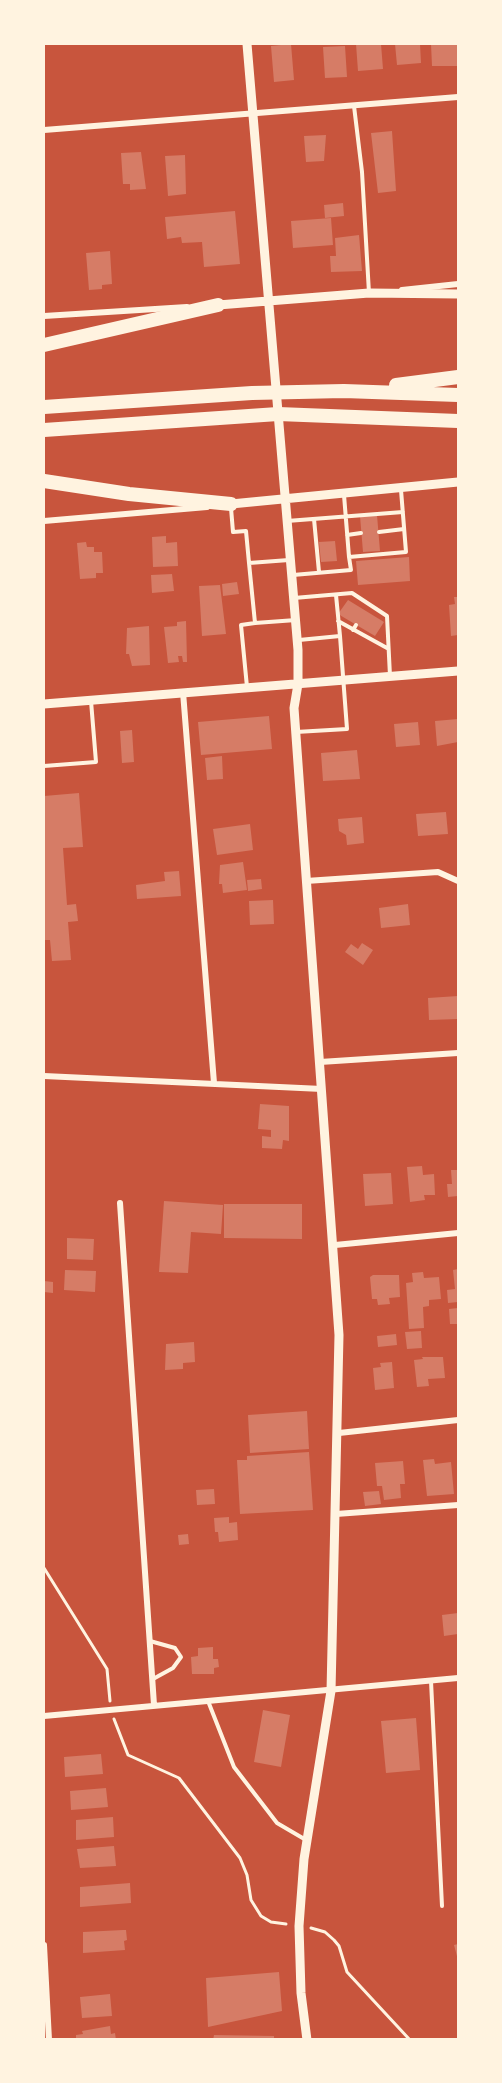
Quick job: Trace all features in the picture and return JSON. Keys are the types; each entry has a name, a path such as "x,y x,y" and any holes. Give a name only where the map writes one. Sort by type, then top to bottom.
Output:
{"highway":[{"path":"44,345 218,305"},
{"path":"344,391 459,378"},
{"path":"44,407 208,394 344,391 459,394"},
{"path":"44,430 278,414 459,421"},
{"path":"44,481 129,494 231,504"}],"street":[{"path":"247,44 267,302 296,620 298,684 294,708 339,1335 339,1433 331,1691 306,1840 299,1926 301,1993 307,2040"},
{"path":"44,130 459,97"},
{"path":"44,316 267,302 459,284"},
{"path":"369,293 459,294"},
{"path":"44,521 343,491 459,482"},
{"path":"44,704 459,671"},
{"path":"183,692 214,1083"},
{"path":"306,881 438,872 459,881"},
{"path":"320,1062 459,1053"},
{"path":"44,1076 322,1089"},
{"path":"120,1203 154,1705"},
{"path":"334,1245 459,1233"},
{"path":"339,1433 459,1420"},
{"path":"336,1514 459,1505"},
{"path":"44,1716 459,1678"},
{"path":"44,1945 49,2040"}],"lane":[{"path":"354,105 365,215 369,293"},
{"path":"349,557 406,552 401,486"},
{"path":"292,575 351,570 343,491"},
{"path":"231,504 233,532 246,531 255,623"},
{"path":"287,521 403,512"},
{"path":"314,519 319,573"},
{"path":"379,532 404,530"},
{"path":"347,535 361,533"},
{"path":"249,563 290,560"},
{"path":"294,598 352,593 387,616 390,677"},
{"path":"296,732 347,729 336,595"},
{"path":"366,611 370,605"},
{"path":"247,688 241,625 296,620"},
{"path":"338,621 387,648"},
{"path":"353,630 356,625"},
{"path":"297,640 340,636"},
{"path":"44,766 96,762 91,700"},
{"path":"150,1641 175,1648 181,1657 173,1668 152,1679"},
{"path":"430,1681 442,1906"},
{"path":"208,1701 234,1767 277,1823 306,1840"}],"path":[{"path":"44,1568 107,1669 111,1710 128,1755 178,1778 240,1858 247,1875 251,1900 261,1916 271,1922 324,1932 334,1940 339,1946 347,1972 410,2040"}],"building":[{"path":"291,44 294,80 274,82 271,46"},
{"path":"356,44 381,44 383,69 358,71"},
{"path":"395,44 420,44 421,63 397,65"},
{"path":"431,44 458,44 458,66 432,66"},
{"path":"345,46 347,77 325,78 323,47"},
{"path":"392,131 396,191 378,193 371,133"},
{"path":"326,135 324,161 306,162 304,136"},
{"path":"141,152 146,189 130,190 130,184 123,184 121,153"},
{"path":"185,155 186,194 168,196 165,156"},
{"path":"343,203 344,216 325,218 324,205"},
{"path":"235,211 240,264 204,267 202,242 182,243 181,237 167,239 165,217"},
{"path":"331,218 333,245 293,248 291,221"},
{"path":"359,235 362,271 331,272 330,256 336,256 335,238"},
{"path":"110,251 112,284 102,285 102,289 89,290 86,253"},
{"path":"377,515 380,551 363,552 360,516"},
{"path":"166,536 166,543 177,542 178,566 153,567 152,537"},
{"path":"335,541 337,561 321,562 319,542"},
{"path":"86,542 87,547 94,547 94,552 102,552 103,573 96,573 96,578 80,579 77,543"},
{"path":"409,557 410,581 358,585 356,561"},
{"path":"172,574 174,591 152,593 151,575"},
{"path":"237,582 239,594 223,596 222,584"},
{"path":"220,585 226,634 202,636 199,586"},
{"path":"454,597 458,597 458,635 451,636 449,605 455,604"},
{"path":"348,600 384,622 375,636 338,614"},
{"path":"186,621 187,662 183,662 182,656 178,656 179,662 168,663 164,627 177,626 177,622"},
{"path":"149,626 150,665 132,666 129,654 126,654 127,628"},
{"path":"269,716 272,749 201,755 198,722"},
{"path":"458,719 458,742 437,746 435,721"},
{"path":"418,722 420,745 396,747 394,724"},
{"path":"132,730 134,762 122,763 120,731"},
{"path":"357,750 360,779 323,781 321,753"},
{"path":"222,756 223,779 207,780 205,758"},
{"path":"79,793 83,847 63,848 67,905 76,904 78,921 68,922 71,960 52,961 50,940 44,940 44,796"},
{"path":"446,812 448,834 418,836 416,814"},
{"path":"362,817 364,843 347,845 346,835 339,831 338,819"},
{"path":"250,824 253,850 217,855 213,829"},
{"path":"243,862 247,890 223,893 222,884 219,884 220,865"},
{"path":"179,871 181,896 137,899 136,885 165,881 164,872"},
{"path":"261,879 262,889 248,891 247,880"},
{"path":"273,900 274,924 250,925 249,901"},
{"path":"408,904 410,925 381,928 379,908"},
{"path":"362,943 373,950 363,965 345,952 351,944 358,949"},
{"path":"458,996 458,1019 429,1020 428,998"},
{"path":"260,1104 289,1106 289,1141 283,1140 282,1149 262,1148 262,1136 271,1137 271,1130 258,1129"},
{"path":"422,1166 423,1175 434,1174 435,1195 424,1195 425,1200 410,1202 407,1167"},
{"path":"451,1170 458,1170 458,1196 448,1197 447,1184 452,1184"},
{"path":"391,1173 393,1204 365,1206 363,1174"},
{"path":"164,1201 223,1205 221,1234 191,1232 188,1273 159,1272"},
{"path":"224,1204 302,1204 302,1239 224,1238"},
{"path":"67,1238 94,1239 93,1260 67,1259"},
{"path":"458,1269 458,1302 448,1303 447,1290 455,1289 453,1270"},
{"path":"65,1270 96,1271 95,1292 64,1290"},
{"path":"423,1272 424,1278 439,1277 441,1299 429,1300 429,1306 423,1307 424,1328 409,1329 406,1283 413,1282 412,1273"},
{"path":"399,1275 400,1297 389,1298 390,1304 378,1305 377,1299 372,1299 370,1277"},
{"path":"44,1281 53,1282 53,1293 44,1292"},
{"path":"458,1308 458,1324 450,1324 449,1309"},
{"path":"421,1331 422,1348 407,1349 405,1332"},
{"path":"396,1334 397,1345 378,1347 377,1336"},
{"path":"194,1342 195,1362 183,1363 183,1369 165,1370 166,1344"},
{"path":"422,1357 443,1357 445,1378 428,1379 429,1386 417,1387 414,1360 423,1359"},
{"path":"392,1362 394,1388 375,1390 373,1368 381,1367 380,1363"},
{"path":"307,1411 309,1449 250,1453 248,1415"},
{"path":"309,1452 313,1510 240,1514 237,1460 247,1460 247,1456"},
{"path":"434,1459 435,1464 451,1462 454,1494 427,1496 423,1460"},
{"path":"403,1461 405,1484 400,1484 401,1498 384,1500 382,1486 377,1486 375,1463"},
{"path":"214,1489 215,1504 197,1505 196,1490"},
{"path":"379,1491 381,1504 365,1506 363,1492"},
{"path":"229,1517 229,1523 237,1522 238,1540 219,1542 218,1532 215,1532 214,1518"},
{"path":"188,1534 189,1544 179,1545 178,1535"},
{"path":"458,1613 458,1634 444,1636 442,1615"},
{"path":"213,1647 213,1659 218,1659 219,1667 214,1668 214,1674 192,1674 191,1657 198,1656 198,1648"},
{"path":"263,1710 290,1715 281,1767 254,1762"},
{"path":"416,1718 420,1770 386,1773 381,1721"},
{"path":"101,1754 103,1774 65,1777 64,1757"},
{"path":"106,1788 108,1807 71,1810 70,1791"},
{"path":"113,1817 114,1837 76,1840 76,1820"},
{"path":"114,1846 116,1866 80,1868 77,1849"},
{"path":"130,1883 131,1903 80,1907 80,1887"},
{"path":"126,1930 125,1950 83,1953 83,1932"},
{"path":"458,1944 458,1960 454,1945"},
{"path":"279,1972 282,2011 208,2027 206,1978"},
{"path":"110,1994 112,2016 82,2018 80,1997"},
{"path":"110,2026 111,2034 115,2033 116,2040 76,2040 76,2035 83,2034 82,2031"},
{"path":"214,2035 274,2036 274,2040 213,2040"}]}
